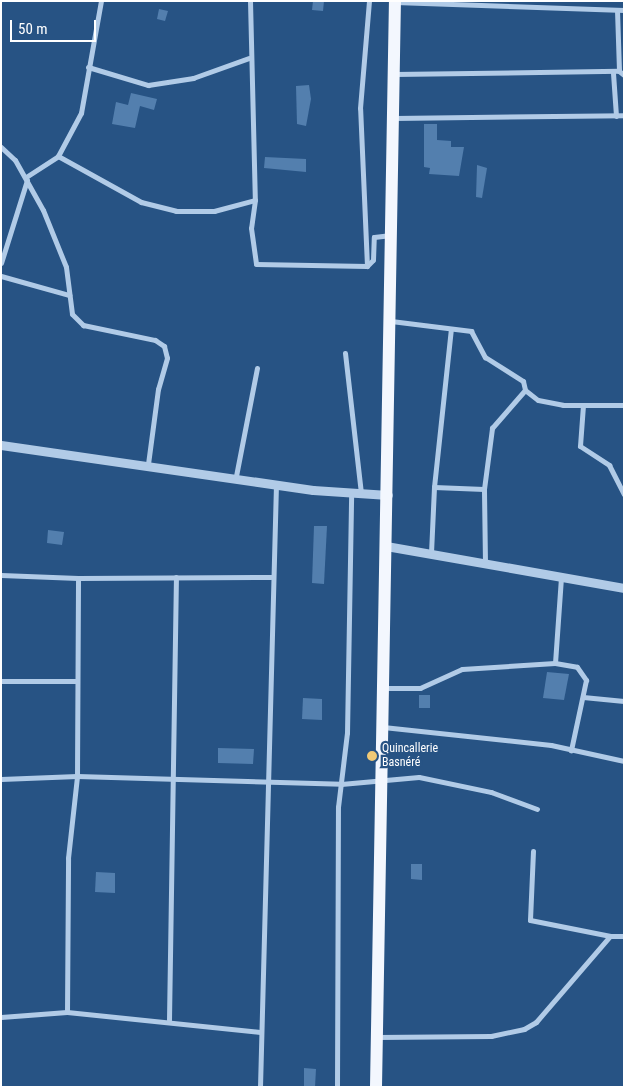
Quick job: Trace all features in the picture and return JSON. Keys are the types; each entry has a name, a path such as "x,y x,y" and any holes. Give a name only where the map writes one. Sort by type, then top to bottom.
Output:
{"main road":[{"path":"376,1087 384,779 383,688 388,495 395,1"}],"street":[{"path":"1,263 27,179 58,156 81,113 101,1"},
{"path":"250,1 255,200 251,228 256,264 367,266 373,260 374,237 392,236"},
{"path":"367,266 360,108 369,1"},
{"path":"395,1 624,10"},
{"path":"616,116 619,73 617,10"},
{"path":"88,66 148,85 192,78 250,58"},
{"path":"394,74 619,73"},
{"path":"394,118 624,116"},
{"path":"1,147 27,179 66,267 68,295 72,314 83,325 155,340 164,346 167,358 158,388 148,464"},
{"path":"58,156 141,202 176,211 214,211 255,200"},
{"path":"1,276 68,295"},
{"path":"391,321 419,321 450,330 473,333 484,357 523,381 525,390 543,402 583,405 624,405"},
{"path":"431,553 434,487 450,330"},
{"path":"345,353 361,494"},
{"path":"236,476 257,368"},
{"path":"485,563 484,489 492,428 525,390"},
{"path":"583,405 580,446 609,465 624,494"},
{"path":"1,445 236,476 276,485 351,494 388,495"},
{"path":"260,1087 271,577 276,485"},
{"path":"434,487 484,489"},
{"path":"337,1087 341,784 347,734 351,494"},
{"path":"386,546 624,588"},
{"path":"1,575 78,578 271,577"},
{"path":"169,1020 176,577"},
{"path":"555,663 561,577"},
{"path":"67,1012 68,858 77,776 78,578"},
{"path":"383,688 420,688 462,669 555,663 577,667 585,674 583,696 571,750"},
{"path":"1,681 76,681"},
{"path":"583,696 624,701"},
{"path":"383,727 571,750 624,761"},
{"path":"1,779 77,776 341,784 384,779 433,778 537,809"},
{"path":"533,851 530,920 610,936 624,936"},
{"path":"376,1037 491,1036 524,1029 536,1022 610,936"},
{"path":"1,1017 67,1012 169,1020 260,1032"}],"building":[{"path":"313,1 324,1 323,11 312,10"},
{"path":"159,9 168,11 165,21 157,19"},
{"path":"309,85 311,99 306,126 297,124 296,86"},
{"path":"131,93 157,99 154,110 140,106 135,128 112,124 116,102 128,105"},
{"path":"424,124 437,124 437,140 451,141 451,147 464,147 459,176 429,174 430,168 424,167"},
{"path":"265,157 306,159 306,172 264,168"},
{"path":"477,165 487,168 482,198 476,197"},
{"path":"314,526 327,526 324,584 312,583"},
{"path":"48,530 64,532 62,545 47,543"},
{"path":"547,672 569,674 564,700 543,698"},
{"path":"419,695 430,695 430,708 419,708"},
{"path":"303,698 322,699 322,720 302,719"},
{"path":"218,748 254,749 253,764 218,763"},
{"path":"411,864 422,864 422,880 411,879"},
{"path":"96,872 115,873 115,893 95,892"},
{"path":"304,1068 316,1069 315,1087 304,1087"}],"place":[{"name":"Quincallerie Basnéré","path":"372,756"}]}
